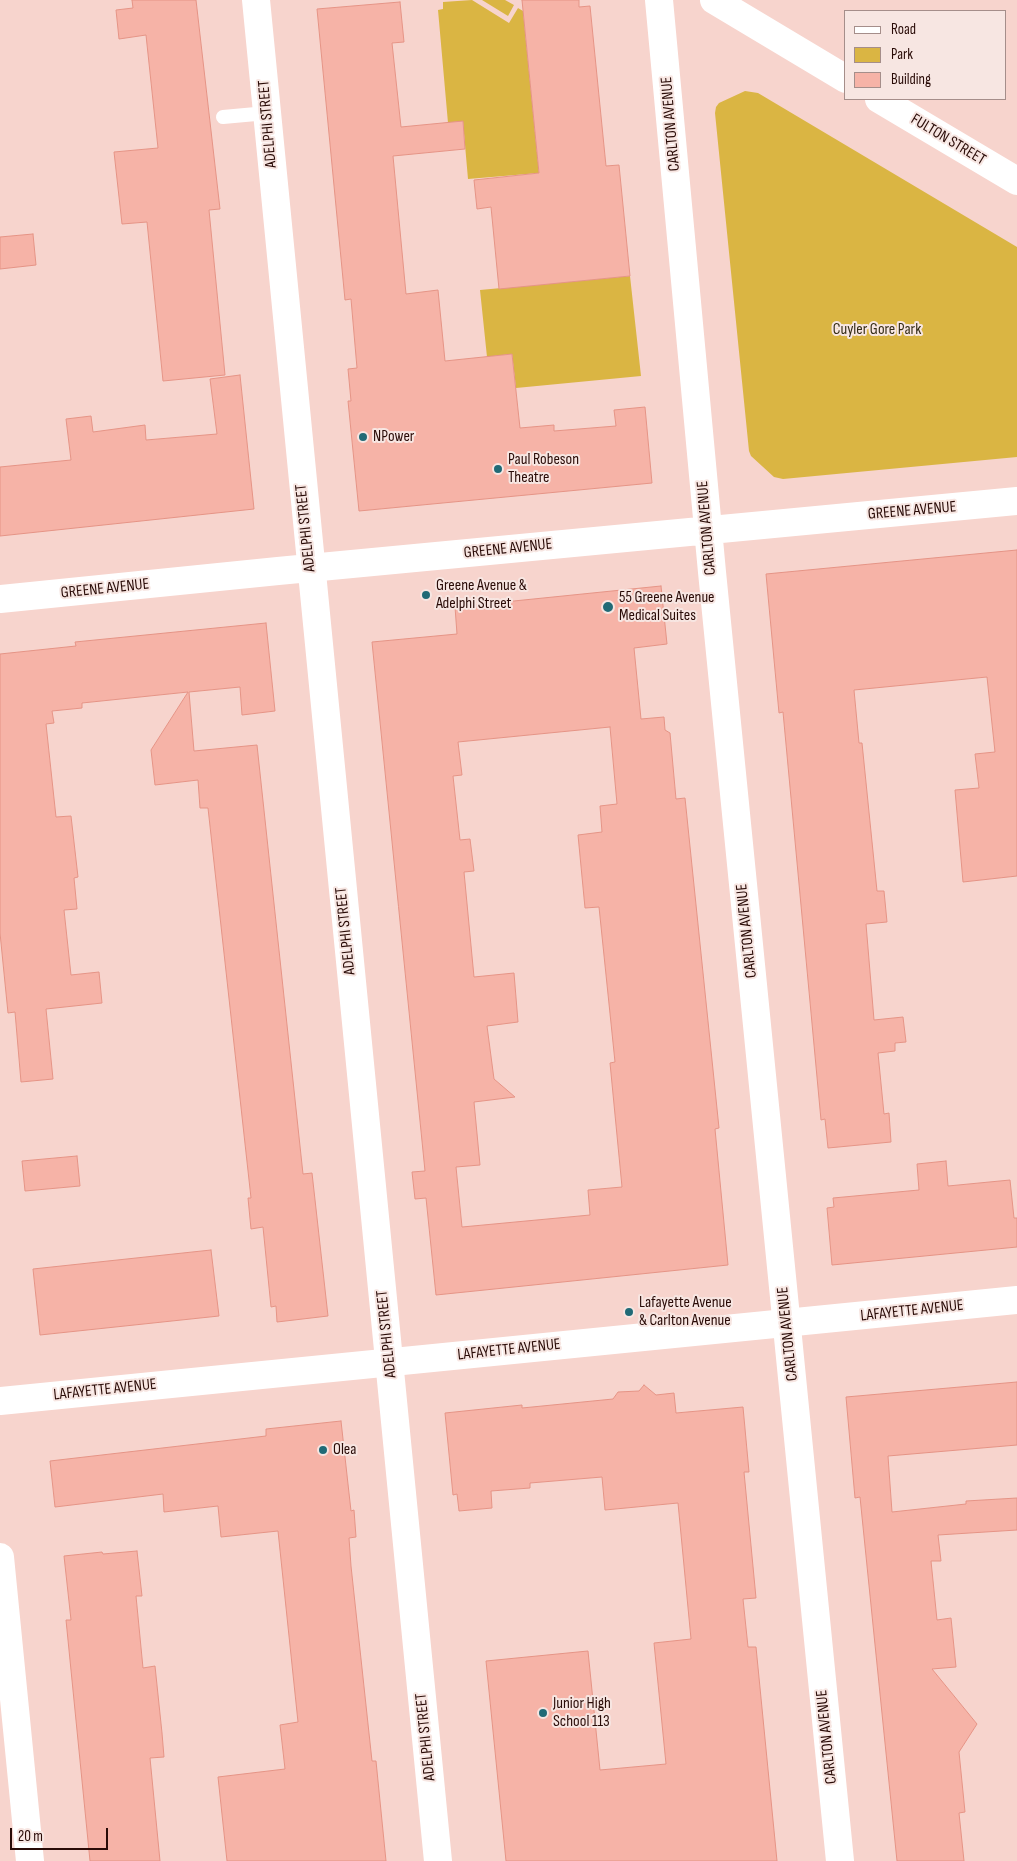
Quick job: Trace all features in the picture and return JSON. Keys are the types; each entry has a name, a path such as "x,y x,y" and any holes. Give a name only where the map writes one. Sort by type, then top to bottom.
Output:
{"street":[{"name":"ADELPHI STREET","path":"256,0 310,568 438,1861"},
{"name":"CARLTON AVENUE","path":"659,0 708,530 840,1861"},
{"path":"714,0 844,78"},
{"name":"FULTON STREET","path":"881,100 1017,181"},
{"name":"GREENE AVENUE","path":"0,599 1017,501"},
{"name":"LAFAYETTE AVENUE","path":"0,1400 1017,1300"},
{"path":"0,1557 7,1700 30,1861"}],"lane":[{"path":"223,117 266,113"}],"green space":[{"path":"472,0 509,23 518,8 523,11 539,173 468,179 463,122 448,123 438,10 443,9 443,2"},
{"path":"482,0 505,0 514,5 508,16"},
{"name":"Cuyler Gore Park","path":"745,91 758,93 1017,247 1017,457 783,479 774,477 751,456 715,113 719,103"},
{"path":"630,276 641,376 516,388 512,354 487,357 480,290"}],"building":[{"path":"132,0 196,0 220,209 209,210 225,375 163,381 147,222 122,224 114,152 158,148 146,35 119,39 116,10 133,8"},
{"path":"522,0 579,0 579,7 590,6 606,166 619,165 630,276 499,289 491,207 477,209 474,180 539,173"},
{"path":"400,2 404,42 392,43 401,127 463,121 465,149 393,156 406,294 438,290 445,361 512,354 520,428 554,425 554,431 616,426 614,410 645,407 652,483 359,511 348,401 351,401 348,369 357,368 351,299 345,300 317,9"},
{"path":"33,234 36,265 0,269 0,237"},
{"path":"240,375 254,509 0,536 0,467 71,460 66,419 91,416 93,432 145,425 146,440 217,434 210,379"},
{"path":"1017,550 1017,876 963,882 955,790 979,788 975,754 995,752 987,677 854,690 859,743 862,743 877,891 884,891 887,922 866,924 874,1020 903,1017 906,1042 895,1043 895,1051 878,1053 884,1114 889,1113 891,1142 828,1148 825,1119 821,1120 783,712 779,713 766,574"},
{"path":"661,586 667,644 634,648 641,719 664,717 665,730 670,733 676,799 685,798 719,1128 715,1129 728,1265 436,1295 426,1198 415,1199 412,1172 425,1171 372,642 457,634 455,607","holes":["610,727 617,804 600,806 602,832 578,835 585,908 599,907 615,1062 610,1063 622,1187 588,1190 590,1215 462,1227 456,1167 480,1165 474,1102 515,1097 494,1079 487,1026 518,1022 514,973 474,977 464,872 474,871 470,839 460,840 453,776 462,775 458,742"]},
{"path":"266,623 275,711 242,715 240,687 189,692 194,751 257,745 303,1174 312,1173 328,1316 277,1322 276,1306 271,1307 263,1227 251,1229 248,1198 251,1198 208,808 200,808 198,780 155,785 151,750 188,692 82,703 82,708 52,711 54,723 46,724 56,817 71,816 78,877 74,878 77,909 64,910 71,975 99,972 102,1003 46,1009 53,1079 21,1082 15,1012 8,1013 0,933 0,654 76,646 75,642"},
{"path":"77,1156 80,1186 25,1191 22,1161"},
{"path":"946,1161 948,1186 1010,1180 1014,1218 1017,1218 1017,1247 832,1265 827,1208 834,1207 833,1198 919,1190 917,1164"},
{"path":"211,1250 219,1316 40,1335 33,1269"},
{"path":"1017,1382 1017,1445 888,1456 892,1512 966,1504 966,1501 1017,1498 1017,1530 938,1535 941,1561 931,1561 937,1620 951,1618 956,1667 932,1669 977,1724 959,1752 965,1812 959,1813 964,1861 897,1861 860,1497 855,1498 846,1397"},
{"path":"644,1385 656,1395 674,1393 676,1413 743,1407 749,1472 744,1472 756,1598 743,1599 748,1647 756,1647 777,1861 506,1861 486,1661 588,1651 600,1770 666,1764 654,1643 691,1639 678,1503 605,1510 602,1477 530,1483 530,1488 491,1491 492,1508 459,1511 457,1494 453,1495 445,1413 522,1405 522,1408 613,1399 618,1392 639,1391"},
{"path":"341,1421 351,1511 354,1510 356,1537 349,1538 351,1566 372,1761 376,1761 386,1861 227,1861 218,1777 285,1769 280,1725 298,1722 278,1531 221,1537 218,1506 164,1512 163,1494 55,1507 50,1461 266,1436 266,1429"},
{"path":"137,1551 142,1596 136,1596 143,1668 155,1666 164,1757 150,1758 160,1861 90,1861 66,1620 71,1620 64,1556"}],"place":[{"name":"NPower","path":"363,437"},
{"name":"Paul Robeson Theatre","path":"498,469"},
{"name":"Greene Avenue & Adelphi Street","path":"426,595"},
{"name":"55 Greene Avenue Medical Suites","path":"608,607"},
{"name":"Lafayette Avenue & Carlton Avenue","path":"629,1312"},
{"name":"Olea","path":"323,1450"},
{"name":"Junior High School 113","path":"543,1713"}]}
